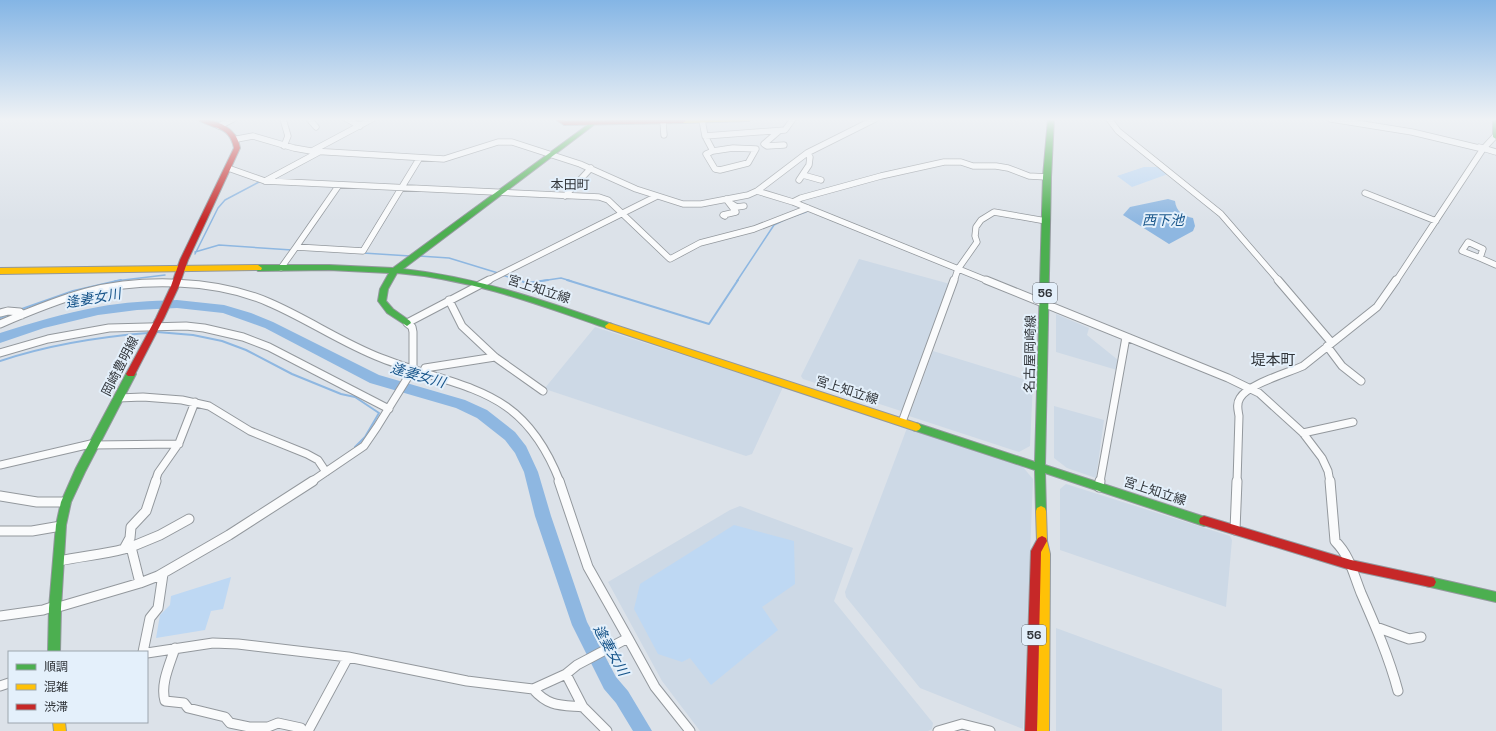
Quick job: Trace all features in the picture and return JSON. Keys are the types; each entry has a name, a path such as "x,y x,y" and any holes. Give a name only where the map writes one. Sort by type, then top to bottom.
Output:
{"main road":[{"name":"岡崎豊明線","path":"54,651 55,607 61,526 66,502 94,444 160,318 235,153"},
{"name":"名古屋岡崎線","path":"1043,731 1045,554 1042,541 1040,468 1048,153"},
{"path":"407,323 389,310 382,302 382,291 394,271 550,154"},
{"name":"宮上知立線","path":"181,269 349,267 447,277 502,291 1040,468 1274,543 1350,565 1496,597"},
{"path":"0,271 181,269"},
{"name":"名古屋岡崎線","path":"1031,731 1036,551 1042,541"}],"street":[{"path":"262,180 317,153"},
{"path":"335,153 419,159 444,159 462,153"},
{"path":"708,153 706,154 715,169 720,170 748,163 754,153"},
{"path":"799,180 809,165 810,157 807,153"},
{"path":"550,154 590,168 657,196 683,204 700,204 748,195 757,191 807,153"},
{"path":"1145,153 1221,214 1329,344 1342,366 1361,381"},
{"path":"1235,530 1239,416 1237,406 1239,399 1243,394 1253,390 1271,378 1291,372 1303,366 1377,307 1410,261 1480,153"},
{"path":"296,247 363,251 419,159"},
{"path":"793,202 801,198 881,176 944,162 961,162 973,166 996,166 1008,168 1029,176 1047,177"},
{"path":"228,168 262,180 400,189 599,197 608,200 670,259 700,243 754,229 808,208"},
{"path":"565,196 590,168"},
{"path":"803,175 821,180"},
{"path":"281,268 339,185"},
{"path":"757,191 808,208 1253,390 1304,433 1322,458 1328,471 1332,490 1335,541 1345,552 1392,668 1398,691"},
{"path":"1365,193 1436,221"},
{"path":"0,616 43,610 140,583 163,574 229,535 364,446 412,371 413,332 412,327 407,323 657,196"},
{"path":"728,199 734,206 744,206"},
{"path":"724,216 723,215 736,212 728,199"},
{"path":"902,422 958,270 977,242 974,229 978,222 994,212 1046,221"},
{"path":"1480,259 1496,265"},
{"path":"0,324 21,313 89,291 129,285 202,285 230,290 265,300 366,352 412,371 423,372 495,398 525,421 539,437 550,456 572,517 587,565 624,640 655,686 690,731"},
{"path":"450,300 462,326 496,357 542,391"},
{"path":"0,313 11,311 21,313"},
{"path":"0,353 78,332 109,328 192,326 219,330 269,347 390,407"},
{"path":"1099,487 1126,337"},
{"path":"423,372 425,368 433,366 496,357"},
{"path":"118,398 143,397 196,402 209,406 250,431 307,454 318,460 326,472"},
{"path":"140,583 128,548 130,527 146,511 158,473 179,444 196,402"},
{"path":"1304,433 1353,422"},
{"path":"0,465 94,444 179,444"},
{"path":"0,496 37,502 66,502"},
{"path":"59,561 88,555 102,555 128,548 160,536 189,520"},
{"path":"0,531 32,531 61,526"},
{"path":"144,651 150,618 158,608 163,574"},
{"path":"1376,627 1409,639 1421,637"},
{"path":"148,653 212,643 238,644 348,657 467,681 533,689 566,674 577,665 624,640"},
{"path":"175,648 165,684 165,701 184,703 188,708 225,717 230,723 249,727 268,727 278,724 305,729 348,657"},
{"path":"566,674 583,707 606,731"},
{"path":"533,689 542,699 557,705 583,707"},
{"path":"938,731 962,724 990,731"}],"shaded area":[{"path":"1144,167 1160,167 1168,174 1132,187 1117,176"},
{"path":"859,259 950,284 904,412 803,379 801,376"},
{"path":"1056,314 1089,328 1087,335 1118,360 1117,370 1056,352"},
{"path":"595,327 783,387 752,454 746,456 545,388"},
{"path":"933,351 1033,382 1030,446 1019,452 909,416"},
{"path":"1054,406 1104,420 1096,478 1067,468 1054,458"},
{"path":"907,428 1022,466 1033,479 1023,729 920,688 846,597 845,592"},
{"path":"1066,484 1230,536 1232,540 1226,607 1060,550 1060,489"},
{"path":"740,506 853,548 834,601 933,723 932,729 928,731 700,731 662,681 608,582 730,510"},
{"path":"734,525 794,541 795,584 762,607 778,630 711,685 690,658 682,662 658,654 634,609 640,584"},
{"path":"231,577 223,609 211,611 205,630 156,638 160,615 170,605 171,596"},
{"path":"1056,628 1222,689 1222,731 1056,731"}],"water":[{"name":"西下池","path":"1168,199 1175,201 1177,208 1181,213 1193,218 1195,226 1193,231 1169,244 1123,215 1130,207"}],"waterway":[{"path":"196,252 218,208 225,200 261,181"},
{"path":"794,216 806,212"},
{"path":"737,281 774,225 786,219"},
{"path":"196,252 219,245 292,250"},
{"path":"363,253 410,256"},
{"path":"419,256 449,258 498,273"},
{"path":"118,281 165,275"},
{"path":"502,275 521,281"},
{"path":"541,281 561,278 571,281"},
{"path":"541,281 548,280"},
{"path":"567,280 709,324 738,280"},
{"path":"19,310 73,291 118,281"},
{"path":"521,281 527,283 541,281"},
{"name":"逢妻女川","path":"0,338 42,324 98,311 137,306 177,304 224,309 269,325 375,379 460,404 482,414 510,436 521,450 531,472 543,516 580,625 610,683 622,697 643,731"},
{"path":"0,318 10,314"},
{"path":"157,332 193,335 222,341 246,350 292,374 341,394 355,397 379,413 365,437 355,447 359,448"},
{"path":"0,361 36,350 73,342 148,333"}],"traffic: fast":[{"path":"407,323 390,311 382,301 384,289 394,271 553,153"},
{"path":"1041,511 1040,468 1049,153"},
{"path":"258,268 376,269 423,273 488,286 609,326"},
{"path":"54,651 55,608 61,525 66,502 80,471 131,374"},
{"path":"916,427 1204,521"},
{"path":"1430,582 1496,597"}],"traffic: slow":[{"path":"0,271 258,268"},
{"path":"609,326 916,427"},
{"path":"1041,511 1042,541 1045,554 1043,731"},
{"path":"59,723 60,731"}],"traffic: jam":[{"path":"131,374 160,318 175,286 184,260 235,153"},
{"path":"1204,521 1351,565 1430,582"},
{"path":"1031,731 1036,551 1042,541"}],"district":[{"name":"本田町","path":"570,184"},
{"name":"堤本町","path":"1273,359"}]}
